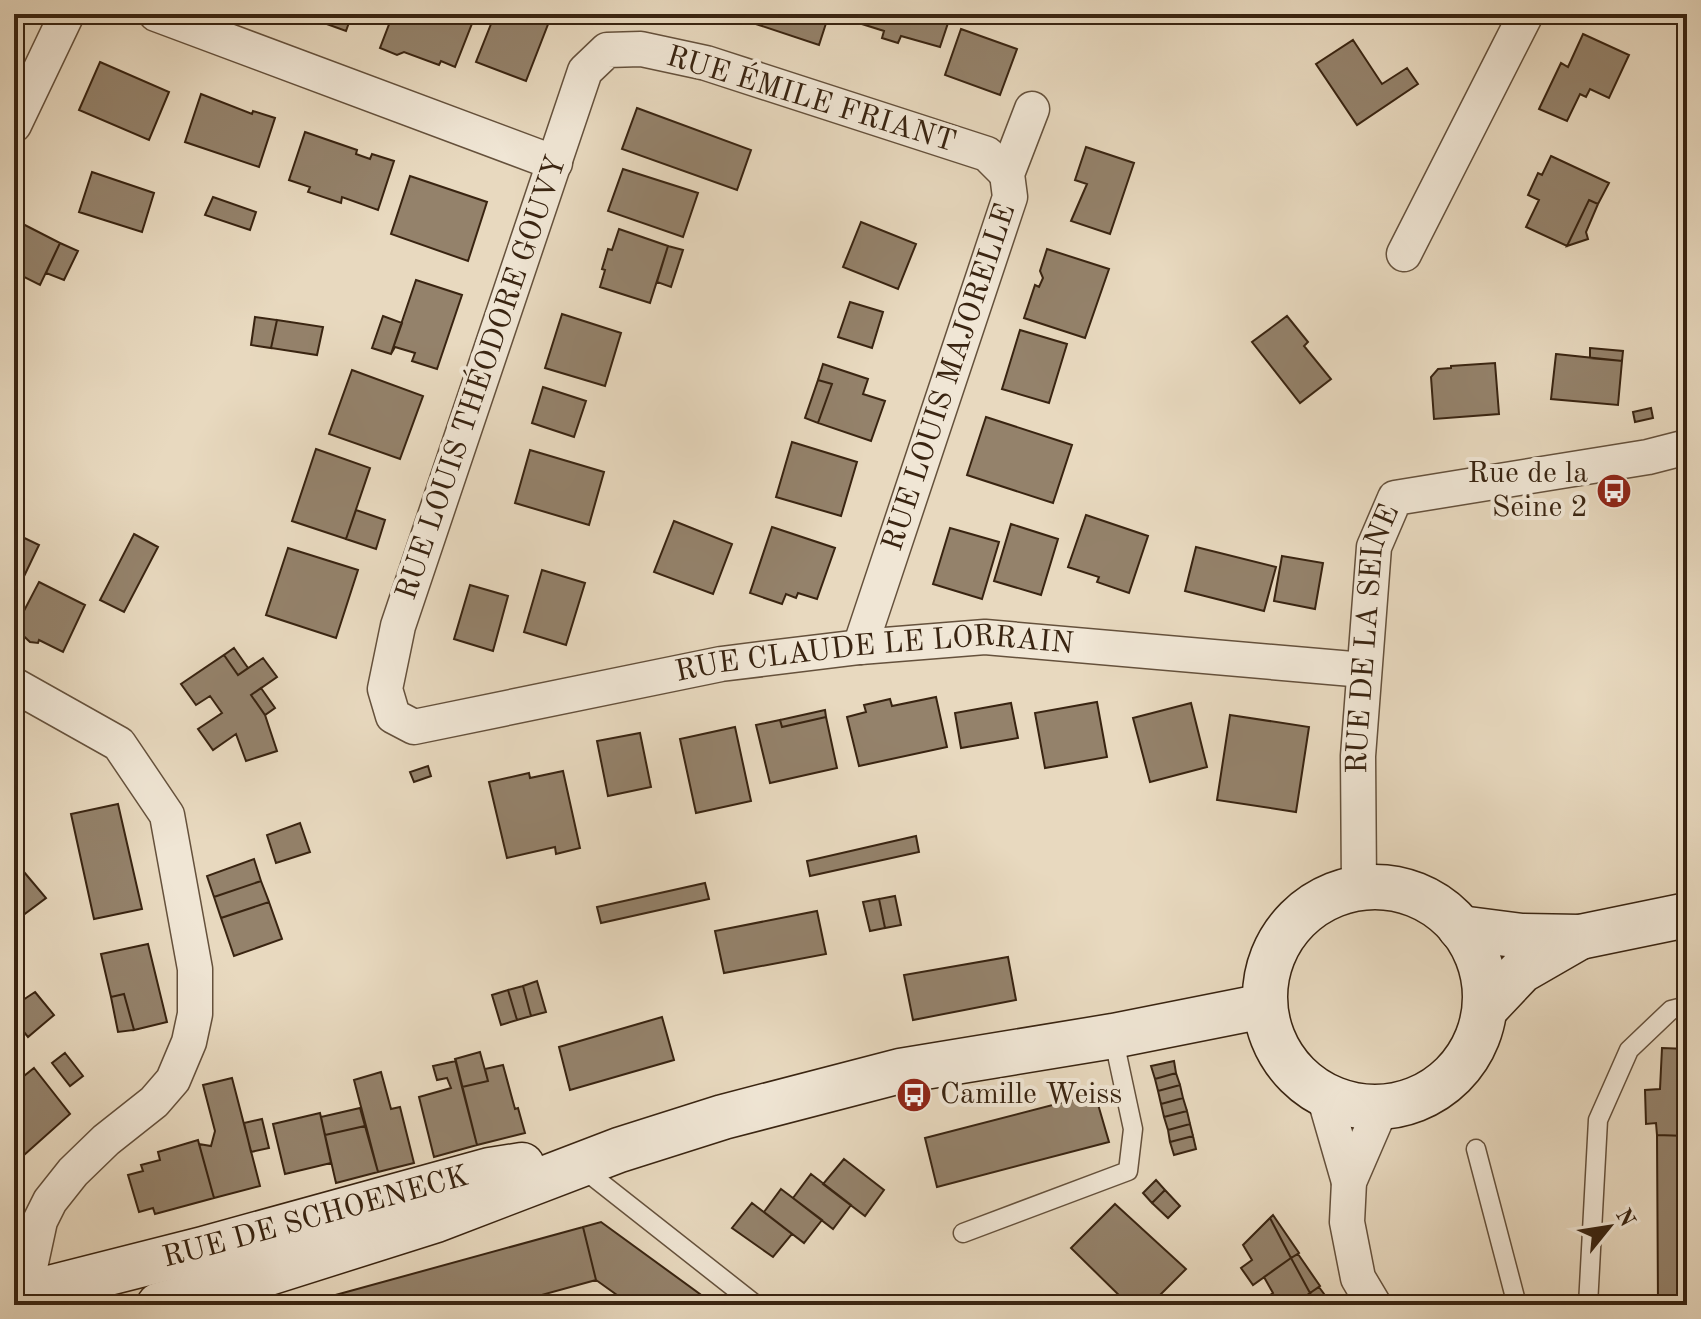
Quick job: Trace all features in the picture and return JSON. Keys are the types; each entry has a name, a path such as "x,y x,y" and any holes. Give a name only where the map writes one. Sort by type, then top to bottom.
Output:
{"main road":[{"path":"1359,886 1407,889 1451,915 1460,928 1481,962 1487,1007 1479,1039 1458,1072 1417,1100 1381,1108 1362,1107 1308,1086 1287,1064 1269,1030 1262,980 1273,950 1308,907 1359,886"},
{"path":"1460,928 1522,936 1580,937 1687,915"},
{"path":"1487,1007 1521,971 1580,937"},
{"name":"RUE DE SCHOENECK","path":"159,1305 436,1220 574,1162 723,1117 900,1071 1113,1036 1264,1006"},
{"name":"RUE DE SCHOENECK","path":"23,1298 96,1290 203,1249 490,1170 574,1162"}],"street":[{"path":"14,125 67,14"},
{"path":"156,14 555,163"},
{"path":"1404,254 1526,14"},
{"name":"RUE ÉMILE FRIANT","path":"607,50 641,49 706,63 987,154 1007,174"},
{"name":"RUE LOUIS THÉODORE GOUVY","path":"393,716 385,689 398,626 585,71 607,50"},
{"name":"RUE LOUIS MAJORELLE","path":"860,647 1010,197 1007,174 1032,109"},
{"name":"RUE DE LA SEINE","path":"1359,886 1358,756 1374,547 1395,498 1648,457 1687,447"},
{"name":"RUE CLAUDE LE LORRAIN","path":"393,716 414,727 721,664 860,647 985,637 1364,670"},
{"path":"14,685 119,744 167,815 195,969 192,1028 173,1080 154,1102 106,1140 73,1172 50,1201 40,1221 23,1298"},
{"path":"1323,1092 1349,1182 1347,1222 1358,1278 1374,1305"},
{"path":"1349,1182 1381,1108"}],"lane":[{"path":"1588,1305 1598,1120 1629,1050 1671,1010 1687,1006"},
{"path":"963,1233 1128,1171 1133,1129 1113,1036"},
{"path":"1476,1149 1517,1305"},
{"path":"574,1162 756,1305"}],"building":[{"path":"299,14 352,14 346,31"},
{"path":"393,14 454,14 473,21 455,67 441,61 439,65 404,52 397,55 380,48"},
{"path":"495,14 552,14 526,81 476,62"},
{"path":"759,14 829,14 819,45 756,24"},
{"path":"866,14 951,14 940,47 901,36 898,43 882,38 884,31 862,24"},
{"path":"961,29 1017,49 1000,95 945,75"},
{"path":"1583,34 1629,55 1609,98 1590,89 1586,97 1580,94 1567,121 1539,109 1561,63 1568,67"},
{"path":"1353,40 1382,84 1407,68 1418,84 1357,125 1316,64"},
{"path":"100,62 169,92 149,140 79,110"},
{"path":"201,94 252,114 253,111 275,118 259,167 185,142"},
{"path":"637,108 751,150 737,190 622,149"},
{"path":"305,132 357,150 356,154 370,159 372,154 394,161 378,210 342,197 341,203 308,192 310,187 289,180"},
{"path":"1086,147 1134,163 1110,234 1071,221 1087,184 1075,180"},
{"path":"1551,156 1609,183 1598,204 1589,200 1567,246 1526,227 1539,200 1528,195 1538,173 1542,175"},
{"path":"623,169 698,193 683,237 608,211"},
{"path":"92,172 154,193 142,232 79,212"},
{"path":"410,176 487,202 468,261 391,234"},
{"path":"213,197 256,212 250,230 205,215"},
{"path":"1589,200 1598,204 1586,232 1588,239 1567,246"},
{"path":"17,221 60,243 40,285 14,272 14,226"},
{"path":"861,222 916,244 898,289 843,267"},
{"path":"619,229 668,246 650,303 600,287 608,249 612,250"},
{"path":"60,243 78,251 64,280 46,273"},
{"path":"668,246 683,250 671,287 657,282"},
{"path":"1047,249 1109,269 1085,338 1024,318 1035,285 1039,287 1043,278 1040,271"},
{"path":"416,280 462,295 437,369 412,361 415,353 395,347 391,354"},
{"path":"850,302 883,312 872,348 838,337"},
{"path":"562,314 621,333 605,386 545,368"},
{"path":"383,316 402,323 391,354 372,348"},
{"path":"1287,316 1308,342 1304,346 1331,379 1300,403 1252,342"},
{"path":"255,317 277,320 271,348 251,345"},
{"path":"277,320 323,327 317,355 271,348"},
{"path":"1020,330 1067,344 1049,403 1002,389"},
{"path":"1590,348 1623,351 1622,361 1590,358"},
{"path":"1556,354 1622,361 1618,405 1551,399"},
{"path":"1495,363 1499,414 1434,419 1431,377 1438,369"},
{"path":"823,364 868,379 863,394 885,401 871,441 818,423 832,384 818,380"},
{"path":"352,370 423,396 400,459 329,434"},
{"path":"818,380 832,384 818,423 805,418"},
{"path":"543,387 586,401 574,437 532,423"},
{"path":"1651,408 1653,418 1635,422 1633,412"},
{"path":"986,417 1072,445 1053,503 967,475"},
{"path":"792,442 857,462 841,516 776,497"},
{"path":"316,449 370,468 346,539 292,521"},
{"path":"530,450 604,472 589,525 515,503"},
{"path":"356,510 385,520 376,549 346,539"},
{"path":"1086,515 1148,536 1129,593 1097,582 1099,577 1068,567"},
{"path":"674,521 732,544 713,594 654,572"},
{"path":"1011,524 1058,539 1041,595 994,581"},
{"path":"772,527 835,548 817,599 798,593 796,598 786,594 782,604 750,593"},
{"path":"950,528 999,542 982,599 933,584"},
{"path":"14,533 39,545 17,591 14,589"},
{"path":"134,534 158,547 124,612 100,600"},
{"path":"1196,547 1276,567 1264,611 1185,591"},
{"path":"288,548 358,570 336,638 266,615"},
{"path":"1282,556 1323,563 1315,609 1274,601"},
{"path":"542,570 585,583 566,645 524,632"},
{"path":"39,582 85,605 63,652 39,640 38,643 30,642 15,628"},
{"path":"470,585 508,596 493,651 454,639"},
{"path":"234,648 248,668 238,675 224,655"},
{"path":"224,655 238,675 263,658 277,677 251,695 265,715 277,751 246,761 236,734 213,750 198,729 222,713 210,696 196,705 181,684"},
{"path":"261,688 275,708 265,715 251,695"},
{"path":"936,697 947,747 859,766 847,717 866,712 864,705 890,699 892,706"},
{"path":"1097,702 1107,757 1045,768 1035,713"},
{"path":"1011,703 1018,738 961,748 955,713"},
{"path":"1191,703 1207,767 1150,782 1133,718"},
{"path":"825,710 826,717 782,727 780,720"},
{"path":"1230,715 1309,727 1296,812 1217,800"},
{"path":"826,717 837,768 770,783 756,725 780,720 782,727"},
{"path":"735,727 751,801 696,813 680,739"},
{"path":"640,733 651,787 608,796 597,741"},
{"path":"428,766 431,776 414,782 410,772"},
{"path":"563,771 580,848 556,854 555,847 507,858 489,782 529,773 530,778"},
{"path":"118,804 142,909 94,919 71,814"},
{"path":"300,823 310,852 276,863 267,835"},
{"path":"916,836 919,852 810,876 807,861"},
{"path":"254,859 261,881 214,897 207,876"},
{"path":"24,872 46,898 14,922 14,881"},
{"path":"261,881 269,902 221,918 214,897"},
{"path":"705,883 709,899 601,923 597,907"},
{"path":"895,896 901,925 885,928 879,899"},
{"path":"879,899 885,928 870,931 863,902"},
{"path":"269,902 282,939 234,956 221,918"},
{"path":"817,911 826,954 724,973 715,931"},
{"path":"148,944 167,1022 134,1030 124,994 111,997 101,954"},
{"path":"1008,957 1016,1000 913,1020 904,975"},
{"path":"537,981 546,1012 531,1016 523,986"},
{"path":"523,986 531,1016 517,1020 508,990"},
{"path":"508,990 517,1020 501,1025 492,995"},
{"path":"35,992 54,1015 28,1037 14,1020 14,1006"},
{"path":"124,994 134,1030 118,1032 111,997"},
{"path":"662,1017 674,1060 570,1090 559,1047"},
{"path":"1662,1048 1687,1049 1687,1136 1657,1135 1656,1123 1646,1124 1645,1090 1660,1089"},
{"path":"480,1052 488,1081 462,1087 455,1059"},
{"path":"65,1053 83,1076 70,1086 52,1063"},
{"path":"456,1061 477,1145 434,1157 419,1097 451,1088 447,1078 437,1080 433,1066"},
{"path":"1174,1061 1176,1073 1155,1079 1151,1066"},
{"path":"503,1065 525,1133 477,1145 462,1087 488,1081 485,1069"},
{"path":"34,1068 70,1114 14,1164 14,1096 20,1092 14,1084"},
{"path":"381,1072 391,1109 400,1107 414,1163 378,1172 354,1080"},
{"path":"1176,1073 1180,1085 1158,1091 1155,1079"},
{"path":"232,1078 260,1186 214,1198 199,1144 211,1146 215,1131 203,1085"},
{"path":"1180,1085 1183,1098 1161,1104 1158,1091"},
{"path":"1095,1094 1109,1142 937,1187 925,1138"},
{"path":"1183,1098 1187,1111 1164,1117 1161,1104"},
{"path":"360,1108 365,1126 325,1135 321,1117"},
{"path":"1187,1111 1190,1124 1168,1130 1164,1117"},
{"path":"320,1113 331,1163 285,1174 273,1124"},
{"path":"262,1119 269,1148 251,1152 244,1123"},
{"path":"1190,1124 1193,1136 1170,1142 1168,1130"},
{"path":"365,1126 378,1172 336,1183 325,1135"},
{"path":"1657,1135 1687,1136 1687,1305 1658,1305"},
{"path":"1193,1136 1196,1149 1174,1155 1170,1142"},
{"path":"198,1140 214,1198 155,1214 153,1208 139,1212 128,1175 143,1171 141,1165 160,1160 158,1152"},
{"path":"844,1159 884,1190 865,1216 823,1184"},
{"path":"811,1174 851,1205 833,1229 793,1198"},
{"path":"1156,1180 1165,1190 1152,1203 1143,1193"},
{"path":"781,1189 822,1220 804,1243 764,1212"},
{"path":"1165,1190 1180,1206 1168,1218 1152,1203"},
{"path":"752,1203 792,1234 773,1257 732,1228"},
{"path":"1115,1204 1186,1269 1150,1305 1129,1305 1071,1248"},
{"path":"1273,1215 1299,1253 1291,1258 1270,1218"},
{"path":"1270,1218 1291,1258 1253,1285 1241,1268 1252,1260 1243,1245"},
{"path":"601,1222 715,1305 631,1305 596,1280 583,1227"},
{"path":"583,1227 596,1280 505,1305 299,1305"},
{"path":"1298,1254 1320,1286 1310,1293 1291,1258"},
{"path":"1291,1258 1310,1293 1292,1305 1264,1305 1262,1301 1273,1293 1264,1277"},
{"path":"1319,1287 1332,1305 1316,1305 1310,1293"}],"place":[{"name":"Rue de la Seine 2","path":"1614,491"},
{"name":"Camille Weiss","path":"914,1095"}]}
